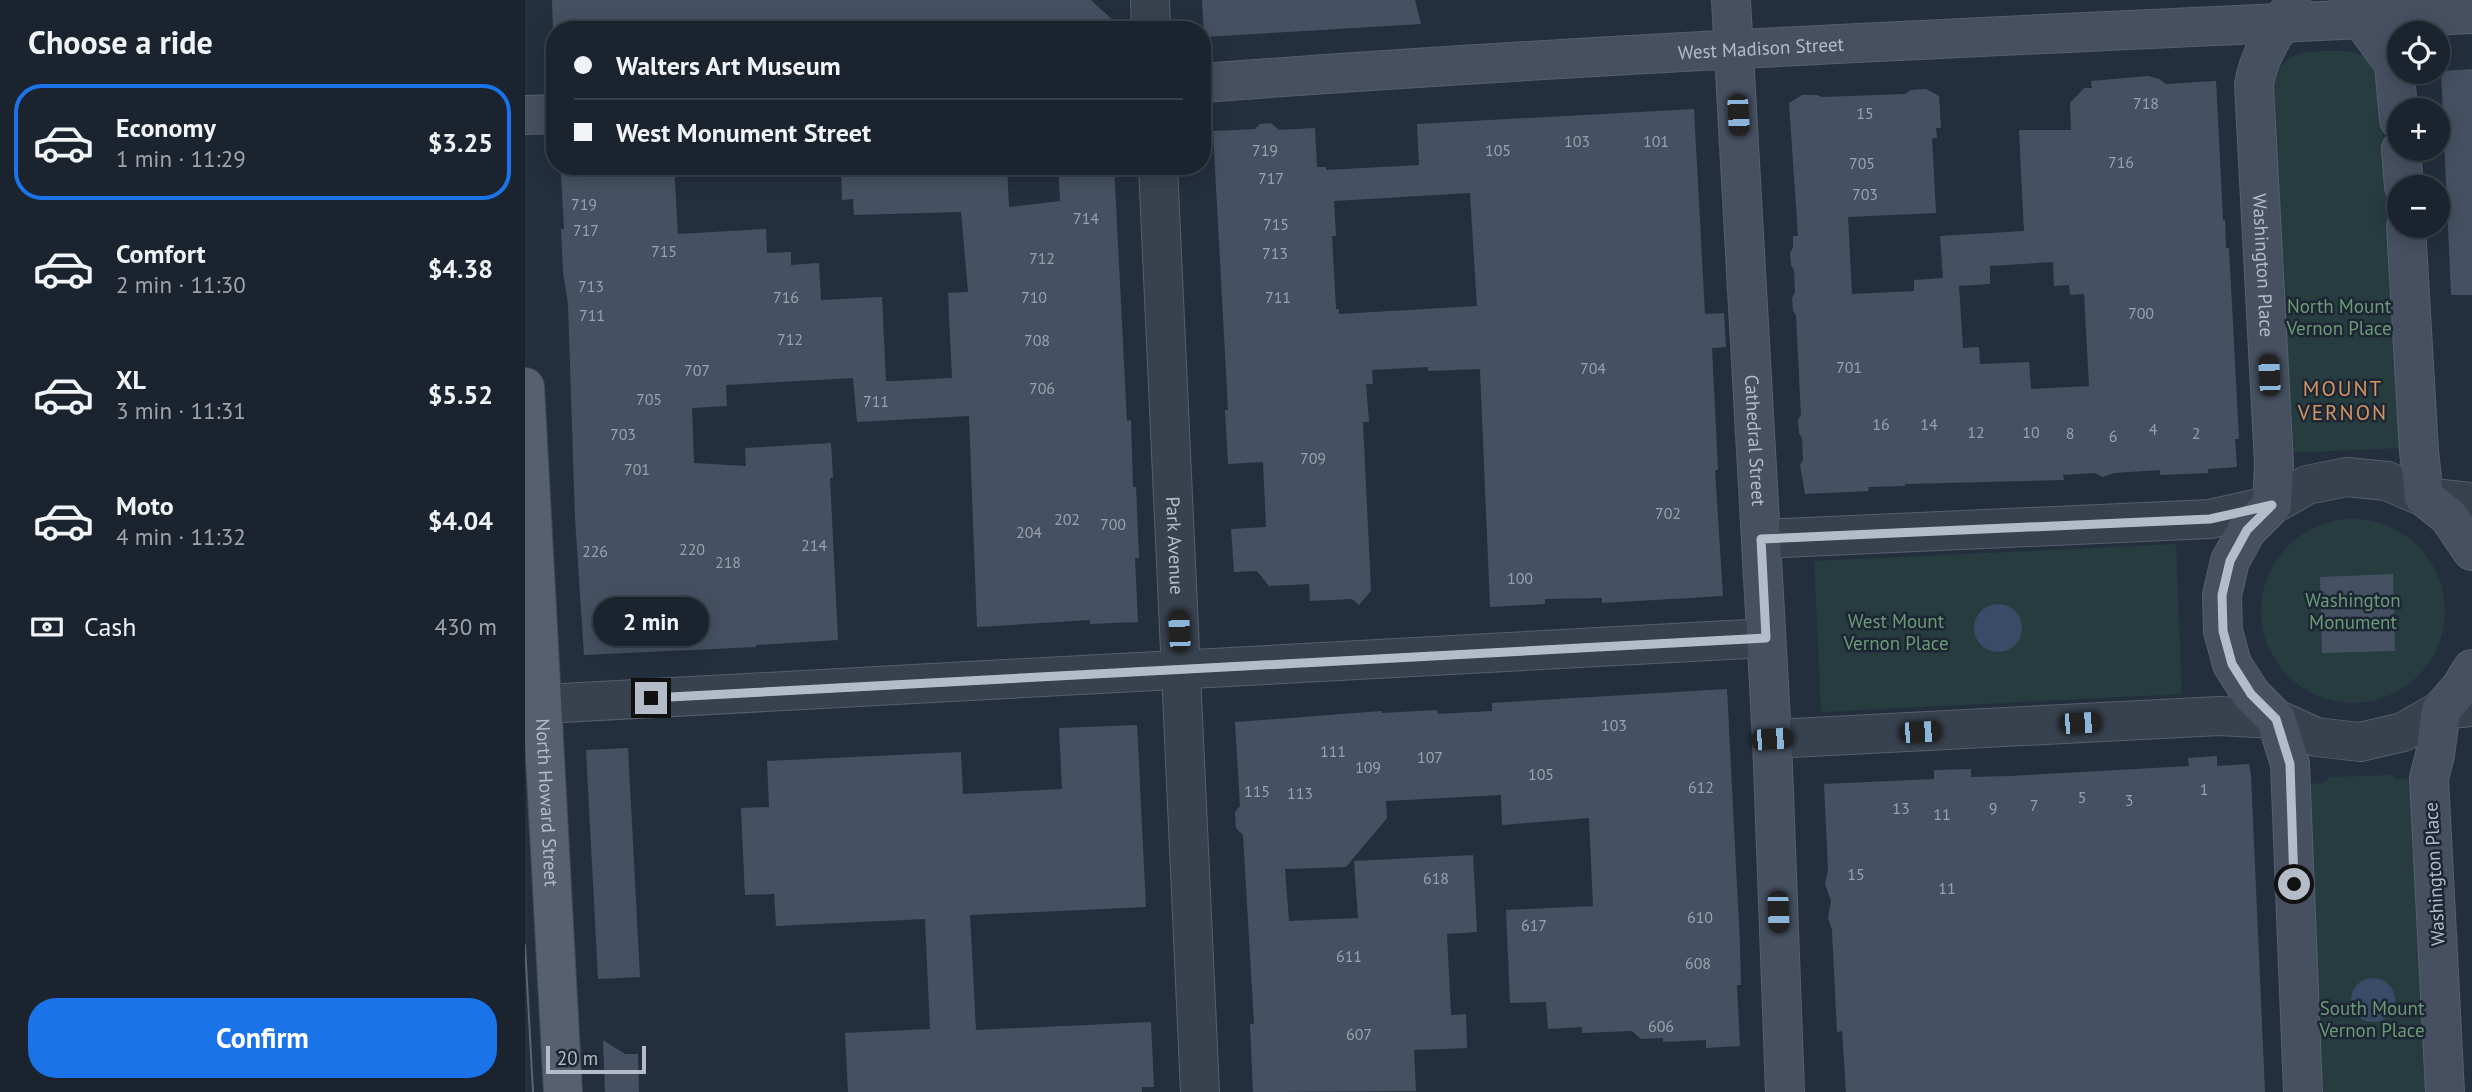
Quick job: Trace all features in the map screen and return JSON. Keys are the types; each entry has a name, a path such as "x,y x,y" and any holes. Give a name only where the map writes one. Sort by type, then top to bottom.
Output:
{"main road":[{"name":"Cathedral Street","path":"1731,0 1772,739 1785,1092"},
{"name":"West Madison Street","path":"1211,82 1443,64 2321,13 2472,15"},
{"path":"2321,13 2394,64 2397,98"},
{"name":"Washington Place","path":"2272,505 2274,464 2254,85 2257,68 2321,13"},
{"path":"525,115 546,114"},
{"path":"2407,238 2424,497 2449,517 2472,551"},
{"name":"North Howard Street","path":"525,387 533,705 563,1092"},
{"path":"2272,505 2247,530 2230,561 2222,595 2223,631 2232,664 2251,694 2276,719 2290,764 2303,1092"},
{"path":"2456,708 2462,687 2472,668"},
{"name":"Washington Place","path":"2445,1092 2429,779 2435,755 2456,708"}],"street":[{"path":"1150,0 1151,21"},
{"name":"Park Avenue","path":"1158,175 1200,1092"},
{"path":"1761,539 2210,519 2272,505 2307,485 2347,477 2387,481 2424,497 2472,502"},
{"path":"533,705 1766,638"},
{"path":"1772,739 2219,716 2276,719 2316,737 2360,742 2403,732 2456,708"}],"green space":[{"name":"North Mount Vernon Place","path":"2347,51 2368,59 2374,67 2380,88 2400,448 2291,453 2274,88 2277,74 2283,64 2300,54"},
{"name":"Washington Monument","path":"2353,519 2388,526 2404,534 2418,546 2430,560 2438,576 2445,611 2438,646 2430,662 2418,676 2404,688 2388,696 2353,703 2318,696 2302,688 2288,676 2276,662 2268,646 2261,611 2268,576 2276,560 2288,546 2302,534 2318,526"},
{"name":"West Mount Vernon Place","path":"2176,544 2182,694 1821,712 1814,561"},
{"name":"South Mount Vernon Place","path":"2392,775 2396,779 2416,778 2430,1092 2321,1092 2306,784 2323,783 2330,777"}],"water":[{"path":"1998,604 2015,611 2022,628 2015,645 1998,652 1981,645 1974,628 1981,611"},
{"path":"2373,978 2388,985 2395,1000 2388,1015 2373,1022 2358,1015 2351,1000 2358,985"}],"building":[{"path":"552,0 1091,0 1114,21 553,21"},
{"path":"1202,0 1415,0 1421,24 1211,37 1211,21 1203,21"},
{"path":"2472,69 2472,295 2451,295 2450,175 2446,175 2445,161 2450,161 2450,98 2442,98 2442,84 2450,84 2450,70"},
{"path":"2148,76 2166,84 2216,81 2223,220 2226,248 2229,248 2239,439 2235,439 2237,467 2208,469 2208,473 2160,475 2160,470 2114,473 2103,477 2095,473 2063,475 2064,480 1905,484 1868,487 1869,491 1805,494 1800,465 1803,460 1798,420 1801,415 1796,316 1792,298 1795,292 1794,270 1790,253 1793,236 1798,236 1789,103 1802,95 1822,97 1905,94 1911,90 1926,89 1939,96 1941,128 1936,128 1937,138 1932,138 1936,213 1848,217 1852,294 1914,291 1914,280 1943,278 1940,236 2024,231 2019,130 2071,130 2070,103 2084,88 2092,88 2091,81","holes":["2053,262 2054,286 2069,285 2070,295 2084,294 2089,386 2031,389 2029,362 1980,364 1979,347 1963,348 1959,286 1990,284 1990,266"]},
{"path":"1694,109 1705,314 1724,313 1726,347 1712,348 1718,470 1715,470 1723,596 1602,603 1602,598 1545,599 1545,604 1490,607 1480,369 1428,371 1428,367 1372,370 1373,384 1366,384 1369,422 1363,422 1371,591 1359,605 1352,599 1310,601 1309,584 1269,586 1257,571 1234,572 1231,529 1266,527 1263,462 1228,464 1225,410 1228,410 1213,131 1255,129 1260,124 1271,123 1279,130 1315,128 1317,167 1326,167 1326,170 1419,165 1417,124","holes":["1470,193 1477,306 1339,314 1339,309 1336,309 1332,236 1336,236 1334,201"]},
{"path":"561,175 675,175 678,234 766,229 767,253 791,252 791,265 819,263 821,300 882,297 886,381 952,378 948,293 968,292 961,212 854,215 853,199 842,200 841,175 1007,175 1009,207 1060,201 1059,175 1114,175 1127,421 1131,420 1133,487 1136,487 1138,622 1090,624 1090,620 977,627 969,416 857,422 853,378 726,385 727,406 692,408 694,463 746,466 745,448 831,443 833,478 830,478 838,640 756,647 584,655 575,518 568,304 563,272 561,229 564,229"},
{"name":"Washington Monument","path":"2393,574 2395,651 2322,653 2320,577"},
{"path":"1727,689 1740,945 1741,985 1737,985 1740,1046 1706,1048 1706,1040 1663,1042 1663,1038 1641,1039 1632,1031 1582,1033 1582,1027 1548,1029 1546,1002 1510,1003 1506,910 1593,906 1589,818 1502,825 1501,795 1386,801 1387,818 1346,867 1285,869 1289,921 1358,918 1354,861 1473,855 1477,932 1447,934 1451,1015 1466,1014 1467,1048 1414,1050 1416,1091 1253,1092 1250,1024 1254,1024 1243,835 1236,828 1235,812 1240,806 1235,722 1382,711 1437,710 1438,714 1492,711 1492,703"},
{"path":"1137,725 1146,907 970,915 976,1030 1151,1022 1154,1087 1142,1087 1142,1092 848,1092 845,1033 930,1029 925,919 776,926 774,894 745,895 741,808 769,807 767,761 961,752 963,794 1062,789 1059,728"},
{"path":"628,748 640,977 598,979 586,750"},
{"path":"2217,756 2217,766 2249,764 2251,775 2265,1092 1846,1092 1842,1031 1837,1032 1832,930 1828,918 1831,901 1825,884 1828,870 1824,784 1934,779 1934,770 1971,769 1971,777 2189,766 2188,758"},
{"path":"603,1040 625,1054 638,1054 639,1092 605,1092"}],"tram line":[{"path":"525,945 533,1092"}],"district":[{"name":"MOUNT VERNON","path":"2343,401"}],"route":[{"path":"651,698 1766,638 1761,539 2210,519 2272,505 2247,530 2230,561 2222,595 2223,631 2232,664 2251,694 2276,719 2290,764 2294,884"}]}
